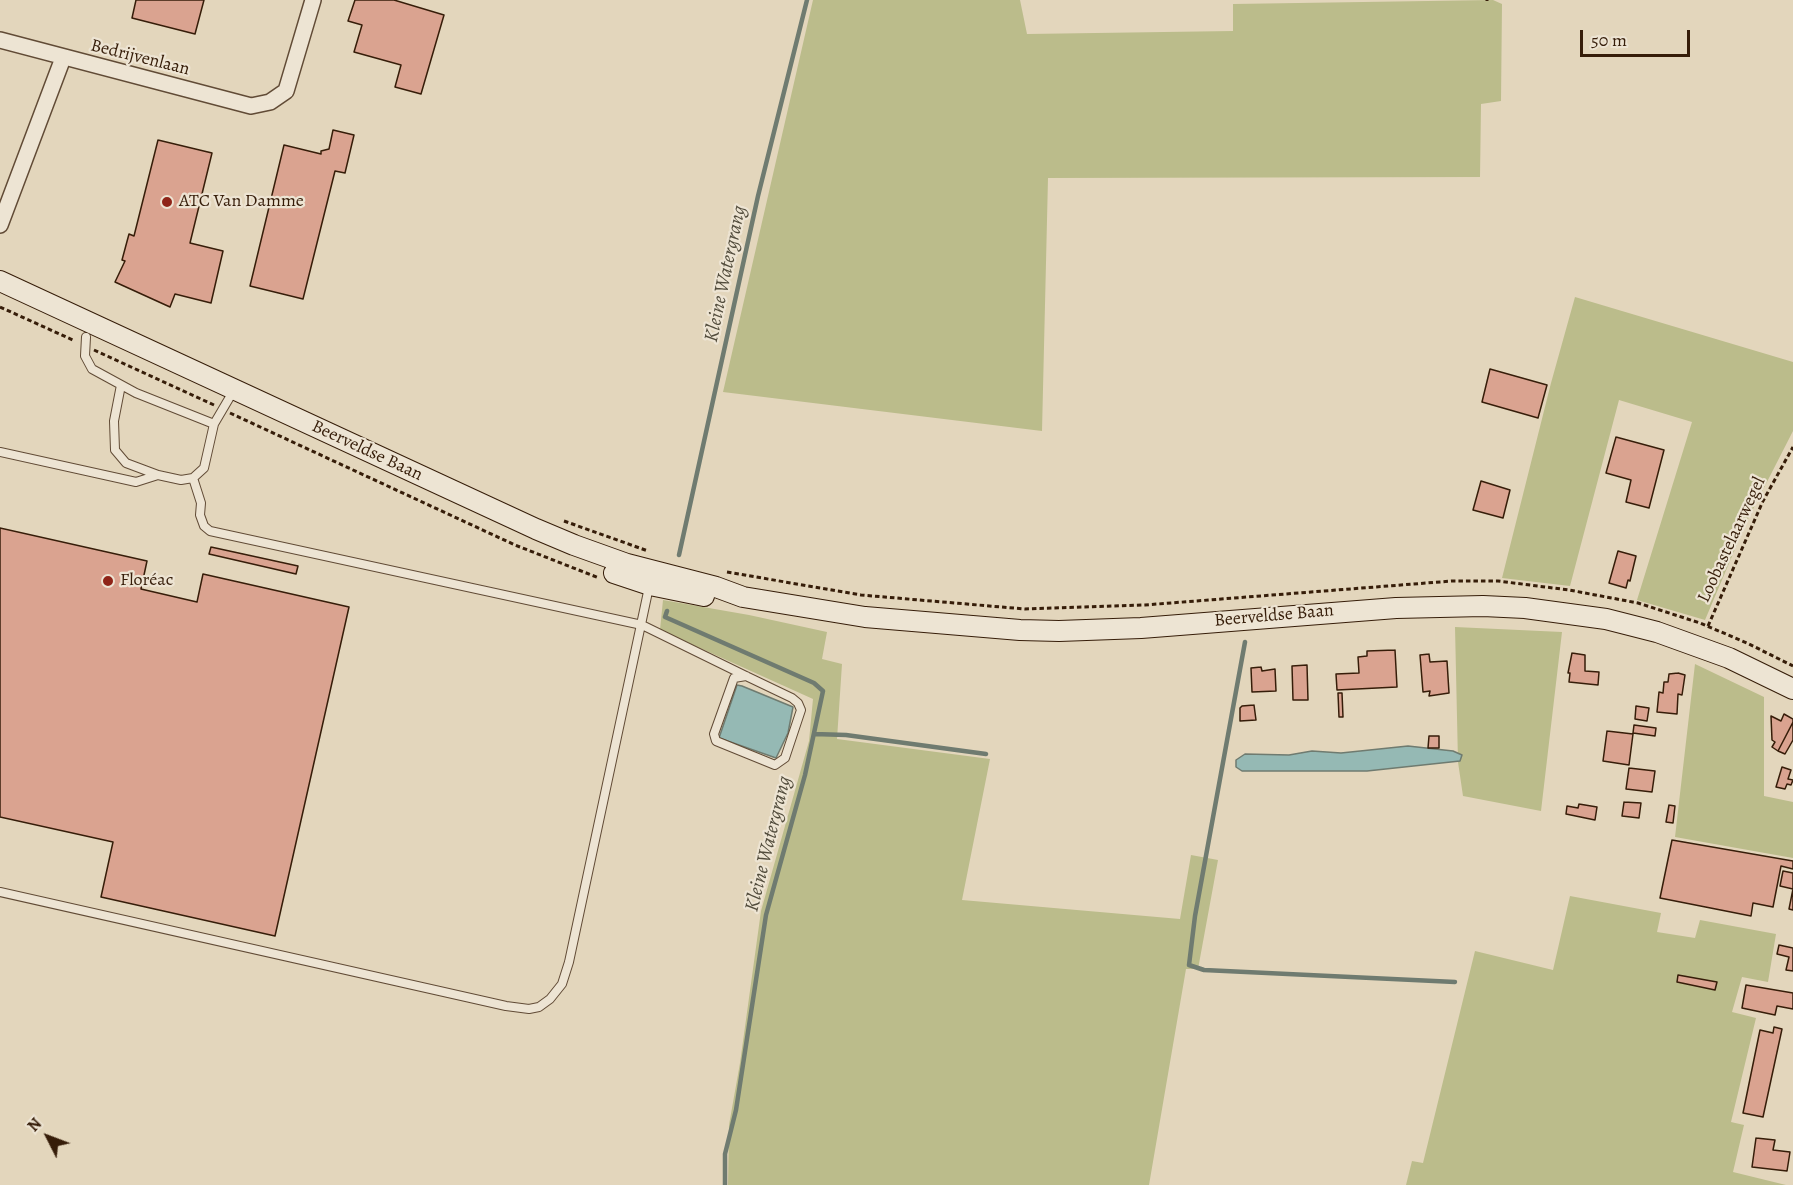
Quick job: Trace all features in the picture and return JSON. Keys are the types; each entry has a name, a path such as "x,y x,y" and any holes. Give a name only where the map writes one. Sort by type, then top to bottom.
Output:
{"main road":[{"name":"Beerveldse Baan","path":"0,281 228,400"},
{"name":"Beerveldse Baan","path":"0,295 86,341 574,545 743,597 865,617 1020,630 1059,631 1142,628 1356,610 1483,606 1566,612 1657,632 1729,658 1793,689"}],"street":[{"name":"Bedrijvenlaan","path":"0,225 63,58 250,106 270,102 286,91 313,0"},
{"path":"0,40 63,58"}],"lane":[{"path":"86,341 85,356 92,369 121,385 214,424"},
{"path":"121,385 114,421 115,450 126,463 158,475 181,480 193,478 204,468 214,424 228,400"},
{"path":"0,452 136,482 158,475"},
{"path":"193,478 201,503 200,515 204,526 210,531 642,625 792,698 801,710 785,758 775,765 716,741 714,734 734,678 746,676"},
{"path":"0,892 494,1004 529,1009 539,1007 550,999 562,984 569,962 642,625 649,569"}],"path":[{"path":"0,307 228,400 515,545 603,579"},
{"name":"Loobastelaarwegel","path":"1700,647 1762,501 1793,447"},
{"path":"564,521 649,569"},
{"path":"726,571 861,595 1025,609 1145,605 1452,581 1498,582 1569,590 1638,603 1708,626 1793,666"}],"green space":[{"path":"813,0 1020,0 1027,34 1233,31 1233,4 1493,0 1502,4 1501,101 1481,104 1480,177 1048,178 1042,431 723,392"},
{"path":"1575,297 1793,362 1793,431 1747,521 1705,620 1637,600 1692,422 1619,400 1570,586 1502,578"},
{"path":"663,600 827,632 822,659 842,664 837,739 990,759 962,900 1180,919 1191,855 1218,860 1198,969 1186,969 1149,1185 728,1185 729,1125 761,911 809,741 813,699 660,630"},
{"path":"1455,627 1562,632 1541,811 1463,796 1458,762"},
{"path":"1695,664 1764,697 1764,796 1793,802 1793,858 1675,837"},
{"path":"1570,896 1661,913 1657,932 1695,938 1700,920 1776,934 1768,982 1742,977 1732,1012 1756,1018 1731,1122 1744,1125 1733,1172 1786,1185 1406,1185 1412,1161 1423,1163 1475,951 1553,970"}],"water":[{"path":"737,685 793,707 788,733 776,758 719,738"},
{"path":"1408,746 1453,751 1462,755 1460,761 1367,771 1242,771 1236,767 1236,760 1245,754 1289,755 1312,751 1341,753"}],"building":[{"path":"136,0 204,0 195,34 132,18"},
{"path":"355,0 394,0 444,15 421,94 395,87 401,65 354,52 362,25 348,21"},
{"path":"333,130 354,135 345,173 335,171 303,299 250,286 284,145 321,154 321,151 329,149"},
{"path":"158,140 212,153 190,243 223,251 211,303 175,294 170,307 115,282 125,261 122,260 129,234 134,236"},
{"path":"1490,369 1547,385 1538,418 1482,402"},
{"path":"1616,437 1664,450 1649,508 1626,502 1631,480 1606,473"},
{"path":"1481,481 1510,490 1503,518 1473,510"},
{"path":"0,528 147,561 141,589 197,602 203,574 349,607 275,936 101,897 113,842 0,817"},
{"path":"211,547 298,566 296,574 209,554"},
{"path":"1618,551 1636,556 1626,588 1609,583"},
{"path":"1395,650 1397,687 1337,690 1336,674 1359,673 1358,657 1367,656 1367,651"},
{"path":"1572,653 1585,655 1585,671 1599,672 1598,685 1569,682 1570,673 1568,673"},
{"path":"1429,654 1430,662 1447,661 1449,693 1429,696 1430,691 1423,692 1420,655"},
{"path":"1307,665 1308,700 1293,700 1292,666"},
{"path":"1261,667 1262,671 1275,669 1276,691 1252,692 1251,668"},
{"path":"1669,674 1685,675 1682,695 1678,694 1677,714 1657,712 1659,692 1663,693 1664,682 1668,682"},
{"path":"1338,693 1342,693 1343,717 1339,717"},
{"path":"1254,705 1256,720 1240,721 1240,708"},
{"path":"1636,706 1649,708 1647,721 1635,719"},
{"path":"1784,714 1793,719 1793,722 1778,751 1772,747 1775,742 1772,740 1771,716 1781,721"},
{"path":"1793,722 1793,740 1785,754 1778,751"},
{"path":"1634,725 1656,728 1655,736 1633,733"},
{"path":"1607,731 1633,734 1629,765 1603,761"},
{"path":"1429,736 1439,736 1439,748 1428,748"},
{"path":"1782,767 1791,770 1788,779 1793,780 1791,785 1787,784 1785,789 1776,787"},
{"path":"1629,768 1655,771 1652,792 1626,789"},
{"path":"1624,802 1641,803 1639,818 1622,816"},
{"path":"1579,804 1597,807 1595,820 1566,814 1567,806 1578,808"},
{"path":"1669,805 1675,806 1673,823 1666,822"},
{"path":"1672,840 1793,861 1793,869 1781,866 1773,907 1753,903 1751,916 1660,898"},
{"path":"1783,871 1793,873 1793,889 1780,886"},
{"path":"1793,889 1793,910 1789,909"},
{"path":"1779,945 1793,948 1793,971 1786,970 1789,957 1777,954"},
{"path":"1678,975 1717,982 1715,990 1677,982"},
{"path":"1746,985 1793,993 1793,1009 1777,1006 1775,1015 1742,1008"},
{"path":"1774,1027 1782,1029 1763,1117 1743,1113 1760,1030 1773,1033"},
{"path":"1756,1138 1775,1140 1773,1150 1790,1152 1787,1171 1752,1167"}],"waterway":[{"name":"Kleine Watergrang","path":"679,555 758,196 807,0"},
{"name":"Kleine Watergrang","path":"667,611 665,617 814,683 823,691 805,775 766,915 736,1110 725,1154 725,1185"},
{"path":"1245,642 1195,916 1189,965 1204,970 1455,982"},
{"path":"814,734 846,735 986,754"}],"place":[{"name":"ATC Van Damme","path":"167,202"},
{"name":"Floréac","path":"108,581"}]}
